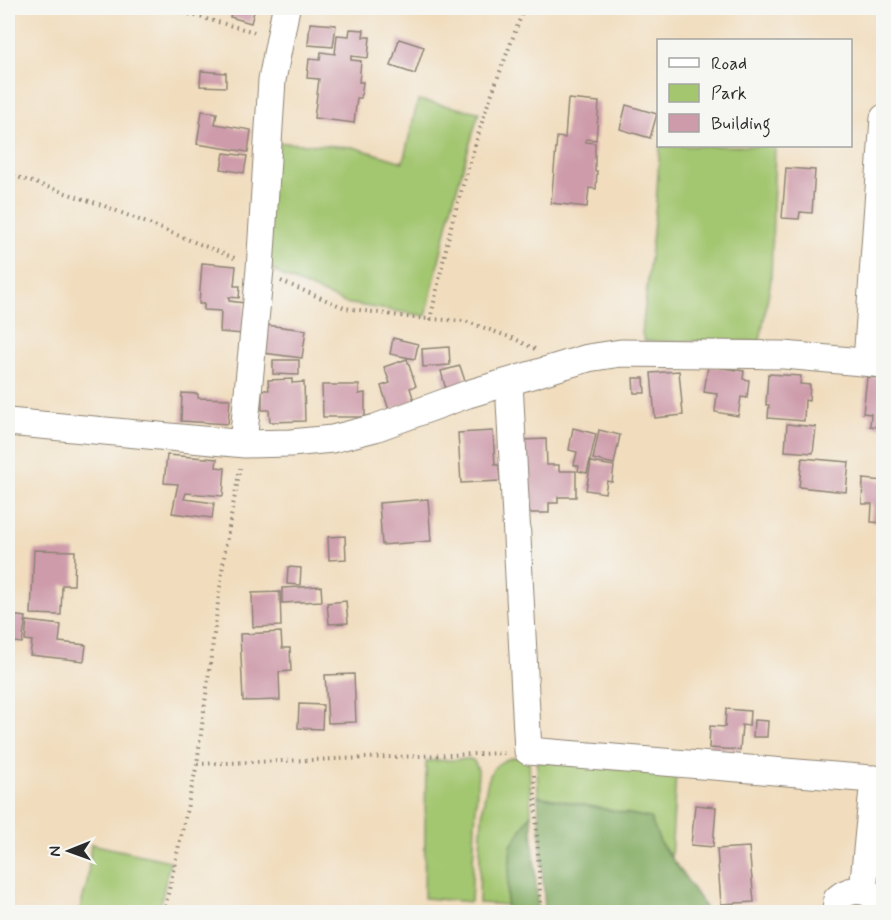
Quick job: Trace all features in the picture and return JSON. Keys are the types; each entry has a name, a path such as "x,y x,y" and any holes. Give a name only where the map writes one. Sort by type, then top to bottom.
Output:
{"street":[{"path":"245,444 244,433 260,269 272,80 286,8"},
{"path":"8,422 245,444 291,443 332,439 375,428 509,382 588,358 621,353 784,355 875,363 884,118"},
{"path":"509,382 531,752 879,779 863,891"},
{"path":"837,912 837,899 852,890 863,891 875,897 882,912"}],"path":[{"path":"166,8 279,39"},
{"path":"430,320 452,222 486,109 524,8"},
{"path":"872,8 884,17"},
{"path":"164,912 197,764 225,549 245,444"},
{"path":"197,764 531,752 541,912"}],"green space":[{"path":"418,100 479,112 451,209 426,316 345,303 285,277 265,265 272,142 353,147 403,162"},
{"path":"660,147 775,147 771,280 760,341 645,341 642,334"},
{"path":"529,756 531,814 511,846 506,905 479,903 481,831 489,777 495,767 503,761"},
{"path":"470,759 474,761 478,770 471,902 424,898 426,761"},
{"path":"537,761 676,773 671,858 661,844 650,818 538,796"},
{"path":"538,796 650,818 661,844 708,912 545,912"},
{"path":"531,814 538,912 506,912 511,846"},
{"path":"91,844 170,861 159,912 79,912 87,883"}],"building":[{"path":"211,8 255,8 251,23 230,17 231,13"},
{"path":"310,23 336,25 333,47 308,45"},
{"path":"350,29 364,30 363,37 370,37 368,58 351,56 351,60 361,61 359,82 363,82 361,98 357,98 354,123 314,118 319,79 307,78 309,59 320,60 321,52 335,54 337,35 349,36"},
{"path":"399,39 424,47 415,74 391,66"},
{"path":"201,71 226,73 226,87 200,86"},
{"path":"568,99 599,102 596,140 586,139 586,142 595,143 595,171 597,171 596,189 589,188 587,207 551,203 557,137 565,138"},
{"path":"626,105 657,114 650,138 620,129"},
{"path":"202,111 217,113 215,124 251,130 248,152 197,144"},
{"path":"224,153 247,156 244,173 221,169"},
{"path":"786,168 815,170 812,213 800,212 799,219 782,218"},
{"path":"202,263 236,266 234,286 240,286 239,298 229,297 229,301 245,303 243,334 220,332 221,311 204,310 204,304 199,304"},
{"path":"266,325 306,330 302,358 263,353"},
{"path":"393,338 418,344 415,359 390,354"},
{"path":"449,347 450,365 423,367 422,349"},
{"path":"407,359 416,386 410,388 414,401 389,410 381,386 390,383 384,367"},
{"path":"273,360 299,360 299,375 273,374"},
{"path":"460,366 466,384 446,390 441,371"},
{"path":"708,366 744,371 743,379 749,380 747,398 741,397 738,416 715,412 717,394 704,392"},
{"path":"679,371 683,415 655,418 651,373"},
{"path":"768,374 801,376 800,384 810,385 809,401 805,400 804,421 768,418 769,405 766,405"},
{"path":"867,377 880,378 879,384 884,385 884,428 870,426 871,414 863,413"},
{"path":"633,378 644,378 645,393 634,393"},
{"path":"292,379 292,383 304,382 305,421 270,422 269,410 262,410 262,390 269,390 268,380"},
{"path":"322,385 359,385 359,394 365,393 365,417 323,417"},
{"path":"182,393 198,394 198,398 230,399 228,424 181,421"},
{"path":"787,424 816,427 813,453 785,451"},
{"path":"573,428 596,434 587,473 578,471 579,466 574,465 577,452 569,450"},
{"path":"599,430 620,435 614,464 593,459"},
{"path":"493,431 495,465 499,465 500,481 461,483 458,433"},
{"path":"546,439 547,465 559,465 559,471 576,471 576,497 558,497 558,503 549,503 549,513 526,513 523,440"},
{"path":"167,455 217,459 216,467 225,468 223,496 186,493 184,499 214,503 212,518 172,513 178,484 164,483"},
{"path":"802,458 849,462 846,492 799,487"},
{"path":"591,462 614,466 612,482 607,481 605,493 586,490"},
{"path":"863,479 884,481 884,523 871,522 872,504 862,504"},
{"path":"428,499 431,541 382,545 379,503"},
{"path":"345,536 346,559 329,560 328,537"},
{"path":"34,550 75,551 74,585 62,585 61,615 31,614"},
{"path":"288,567 301,568 300,585 287,584"},
{"path":"321,586 322,601 282,603 282,588"},
{"path":"280,592 281,626 253,627 252,593"},
{"path":"346,601 348,623 329,624 327,603"},
{"path":"8,615 26,617 22,643 8,641"},
{"path":"27,621 61,625 59,642 86,645 84,661 30,655 32,641 25,640"},
{"path":"281,632 282,648 290,648 291,671 279,672 280,700 243,701 240,634"},
{"path":"354,674 356,722 328,723 325,675"},
{"path":"299,704 323,705 322,729 298,728"},
{"path":"726,709 750,711 749,726 742,725 740,750 709,748 710,726 725,727"},
{"path":"754,720 768,721 767,737 753,737"},
{"path":"695,805 716,807 713,847 691,845"},
{"path":"749,847 754,902 721,904 717,849"}]}
